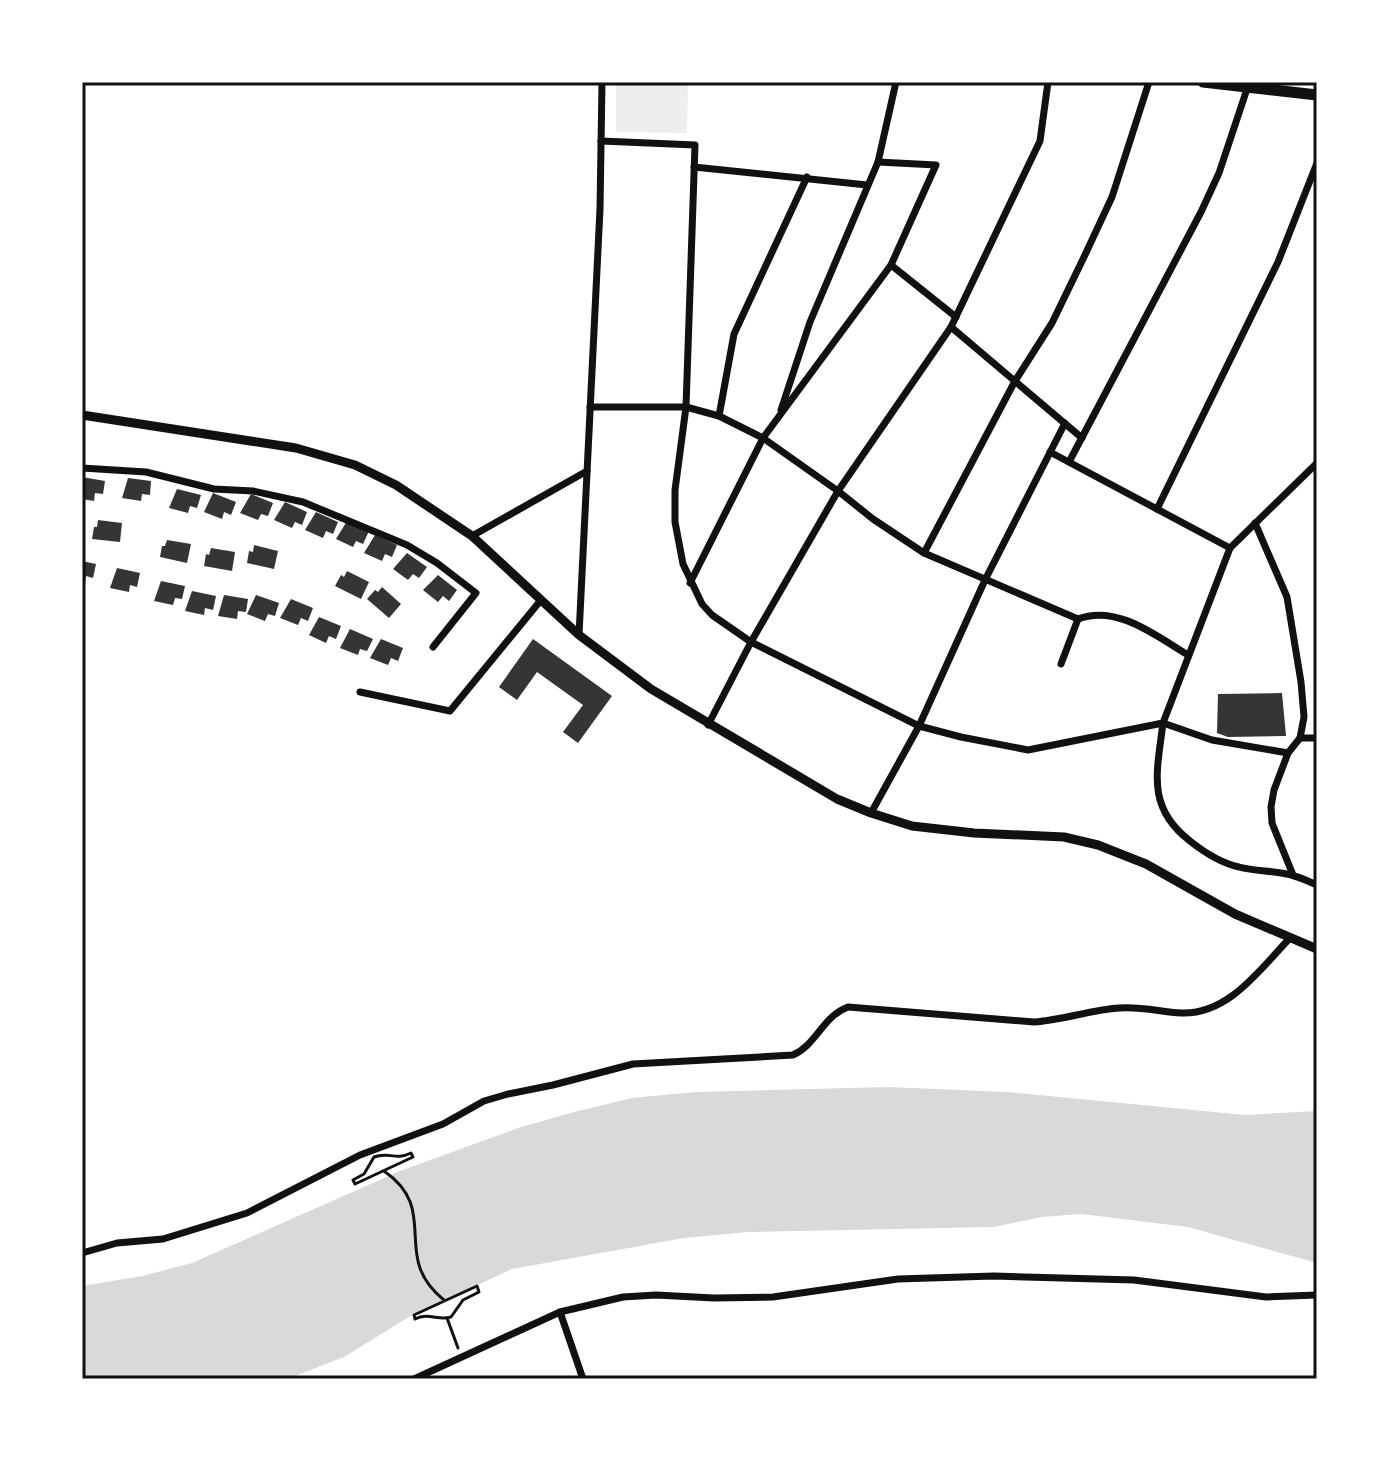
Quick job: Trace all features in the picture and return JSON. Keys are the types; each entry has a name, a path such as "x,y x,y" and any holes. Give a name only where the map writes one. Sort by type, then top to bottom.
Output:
{"main road":[{"path":"1203,82 1317,95"}],"street":[{"path":"579,635 602,82"},
{"path":"780,416 810,322 878,162 896,82"},
{"path":"708,725 751,642 838,491 951,327 1040,141 1048,82"},
{"path":"924,553 1015,381 1052,323 1112,197 1149,82"},
{"path":"1069,462 1201,212 1219,173 1248,86"},
{"path":"601,141 695,145 686,407 675,490 675,522 678,545 690,583 696,596 712,615 751,642 919,726 1006,748 1028,750 1163,723 1212,740 1288,753"},
{"path":"690,583 763,438 891,265 936,165 878,162"},
{"path":"1157,509 1313,188 1317,163"},
{"path":"694,167 867,185"},
{"path":"719,416 734,334 807,177"},
{"path":"891,265 956,317"},
{"path":"951,327 1082,438"},
{"path":"590,407 686,407 719,416 763,438 924,553 1078,619 1097,613 1130,622 1188,655"},
{"path":"82,415 296,448 340,460 396,485 472,536 579,635 651,689 811,785 899,823 935,830 1064,837 1098,845 1146,864 1235,914 1317,949"},
{"path":"871,813 919,726 985,580 1065,423"},
{"path":"1050,452 1230,548"},
{"path":"1317,463 1230,548 1163,723 1157,771 1161,808 1168,821 1201,850 1239,868 1293,875 1317,885"},
{"path":"82,468 146,472 214,489 269,494 303,502 407,545 476,593 433,647"},
{"path":"472,536 587,471"},
{"path":"1255,523 1287,597 1301,682 1304,717 1300,738 1288,753 1271,807 1272,823 1293,875"},
{"path":"360,692 450,711 541,600"},
{"path":"1061,664 1078,619"},
{"path":"1300,738 1317,738"},
{"path":"82,1253 117,1243 163,1239 247,1213 360,1155 443,1124 484,1101 508,1094 633,1064 793,1055 807,1046 829,1017 848,1007 1034,1022 1120,1008 1183,1013 1202,1011 1221,1004 1237,993 1290,938"},
{"path":"414,1379 560,1312 623,1297 773,1297 850,1285 946,1276 1134,1280 1253,1296 1317,1295"},
{"path":"560,1312 583,1379"}],"path":[{"path":"411,1153 413,1157 384,1171 355,1184 353,1180 364,1174 374,1157 383,1154 397,1158 411,1153"},
{"path":"384,1171 402,1186 409,1198 415,1217 415,1250 419,1268 425,1280 444,1300"},
{"path":"477,1286 479,1292 466,1297 454,1314 447,1318 428,1315 415,1319 414,1315 477,1286"},
{"path":"447,1318 461,1357"}],"shaded area":[{"path":"616,83 688,85 687,133 616,132"},
{"path":"888,1087 1007,1092 1245,1115 1317,1111 1317,1263 1188,1227 1081,1214 1042,1217 993,1227 749,1232 684,1238 512,1269 412,1315 344,1357 287,1379 82,1379 82,1286 142,1276 192,1263 400,1171 518,1128 632,1098 696,1092"}],"building":[{"path":"82,477 105,481 103,494 95,493 94,501 82,499"},
{"path":"128,478 151,481 150,495 142,494 141,501 122,498"},
{"path":"177,489 201,495 197,508 190,506 188,513 169,508"},
{"path":"213,493 236,502 231,515 224,512 222,519 204,512"},
{"path":"251,494 273,503 268,516 261,514 258,520 240,513"},
{"path":"285,502 307,512 302,525 295,522 292,528 274,520"},
{"path":"316,512 338,522 333,534 326,531 323,538 305,530"},
{"path":"98,520 122,523 120,542 92,539"},
{"path":"347,521 369,531 363,544 356,541 353,547 336,539"},
{"path":"375,535 397,545 392,557 385,554 382,561 364,553"},
{"path":"167,540 191,544 187,563 160,557"},
{"path":"254,545 278,551 274,569 247,563 249,551 253,552"},
{"path":"211,548 235,552 232,571 204,566 206,554 209,555"},
{"path":"407,553 427,567 419,578 413,574 408,580 393,569"},
{"path":"82,561 96,564 93,578 86,576 85,583 82,583"},
{"path":"117,568 140,573 137,587 130,585 129,592 110,588"},
{"path":"347,571 369,582 361,599 335,586"},
{"path":"438,575 457,590 449,601 443,596 438,602 423,590"},
{"path":"161,581 185,586 182,599 175,598 173,605 154,601"},
{"path":"382,587 401,604 389,618 367,599"},
{"path":"192,591 216,596 213,610 205,608 204,615 185,611"},
{"path":"224,595 248,599 246,612 238,611 237,619 218,616"},
{"path":"256,595 279,603 275,616 268,614 265,621 247,614"},
{"path":"291,599 313,608 308,621 301,618 298,625 280,618"},
{"path":"319,617 341,626 336,639 329,636 326,643 309,635"},
{"path":"350,629 373,639 367,651 360,649 358,655 340,648"},
{"path":"381,639 403,648 398,661 391,658 388,665 370,658"},
{"path":"533,639 612,696 578,743 563,732 583,705 537,672 517,700 499,687"},
{"path":"1282,693 1286,736 1228,737 1217,733 1218,694"}]}
